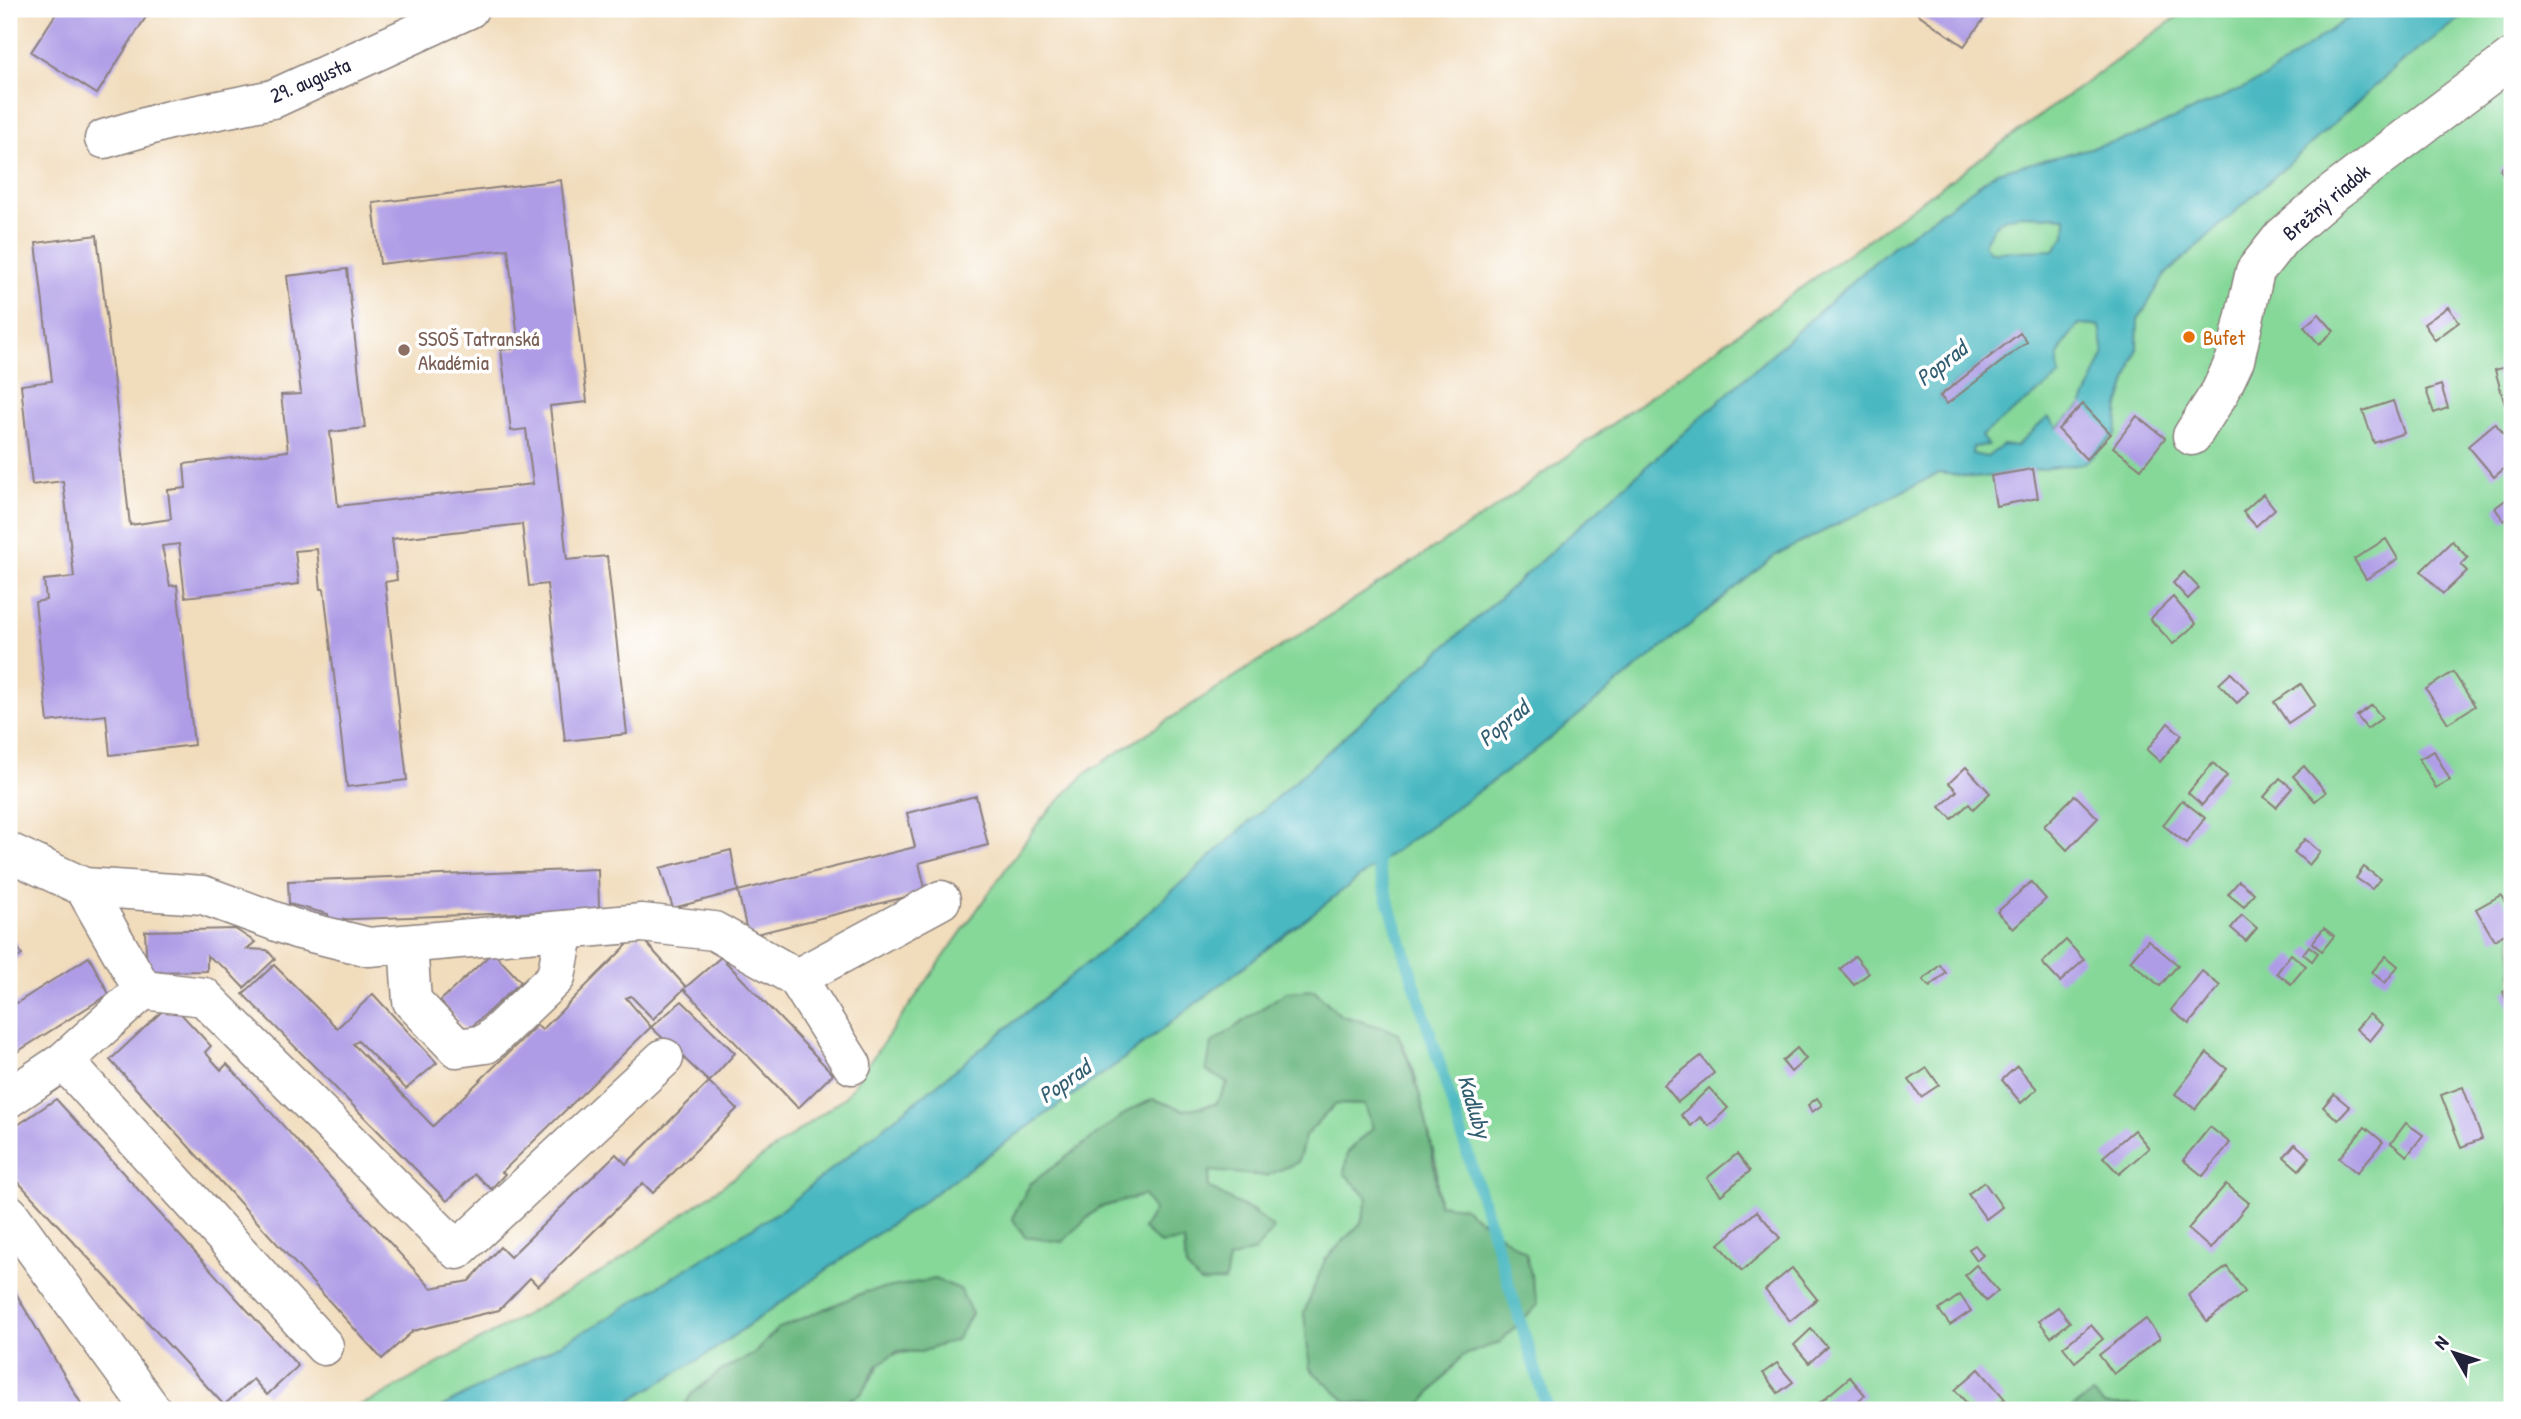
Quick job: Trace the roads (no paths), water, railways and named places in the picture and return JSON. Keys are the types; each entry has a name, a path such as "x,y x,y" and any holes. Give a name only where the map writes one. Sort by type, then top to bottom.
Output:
{"street":[{"name":"29. augusta","path":"104,139 169,120 273,99 469,9"},
{"name":"Brežný riadok","path":"2192,436 2220,392 2235,360 2255,271 2281,237 2333,193 2512,58"},
{"path":"9,852 84,887 203,895 296,929 369,947 642,923 715,931 797,978 852,1065"},
{"path":"84,887 143,990"},
{"path":"797,978 941,900"},
{"path":"408,944 412,1001 457,1048 486,1044 556,977 565,930"},
{"path":"9,1098 64,1061 143,990 204,997 457,1250 664,1058"},
{"path":"64,1061 324,1346"},
{"path":"9,1214 152,1410"}],"water":[{"name":"Poprad","path":"2360,9 2473,9 2402,62 2165,275 2138,320 2137,350 2119,406 2116,434 2085,463 1976,478 1939,473 1776,555 1532,753 1377,864 1121,1061 708,1354 614,1410 436,1410 596,1325 781,1210 1133,926 1889,249 1997,172 2133,137 2263,79","holes":["2009,217 2066,217 2065,236 2054,250 1990,252 1984,244 1995,225","2080,324 2100,326 2104,355 2083,404 2058,428 2048,417 2016,447 2003,445 1987,457 1972,454 1973,447 1988,446 1981,436 2060,376 2059,354","2021,334 2026,342 1946,403 1940,396"]}],"waterway":[{"name":"Kadluby","path":"1380,849 1377,864 1548,1410"}],"place":[{"name":"Bufet","path":"2189,337"},
{"name":"SSOŠ Tatranská Akadémia","path":"404,350"}]}
